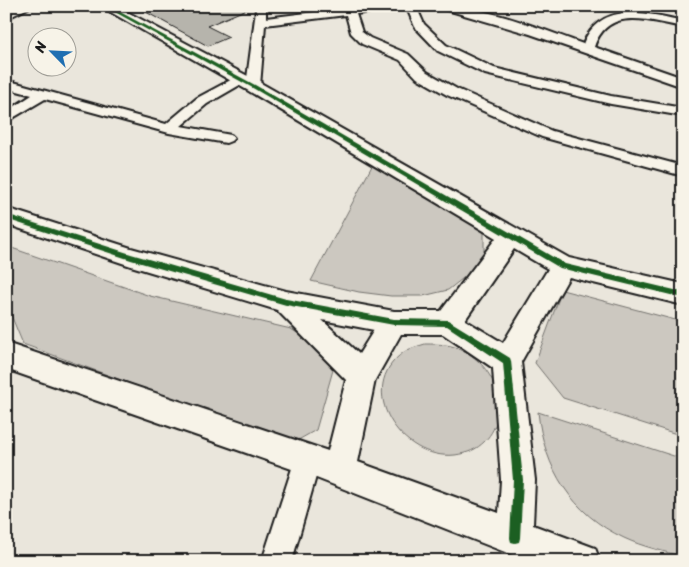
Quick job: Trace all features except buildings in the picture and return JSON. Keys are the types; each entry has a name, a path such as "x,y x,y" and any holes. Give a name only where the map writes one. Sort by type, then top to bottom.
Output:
{"street":[{"path":"6,16 27,6"},
{"path":"106,6 247,83 563,266 683,295"},
{"path":"247,83 261,9 258,6"},
{"path":"259,22 392,6"},
{"path":"411,6 419,25 442,48 490,71 611,100 683,112"},
{"path":"444,6 472,12 533,31 683,83"},
{"path":"350,11 357,33 366,41 404,56 422,75 452,92 547,134 683,171"},
{"path":"587,50 594,32 617,16 633,15 683,24"},
{"path":"169,129 202,101 247,83"},
{"path":"6,84 169,129 226,138"},
{"path":"6,118 44,94"},
{"path":"6,216 131,257 286,302 394,322 448,323 507,361"},
{"path":"448,323 510,237"},
{"path":"515,538 518,480 507,361 563,266"},
{"path":"286,302 361,376"},
{"path":"338,472 361,376 394,322"},
{"path":"6,356 308,459 515,538 582,561"},
{"path":"277,561 308,459"}],"shaded area":[{"path":"373,164 467,217 484,232 484,253 467,275 448,290 423,296 391,296 359,292 311,281"},
{"path":"6,246 150,296 291,329 320,348 333,370 316,430 293,443 23,344 6,303"},
{"path":"562,290 683,322 683,436 563,398 535,363"},
{"path":"425,344 441,344 461,349 477,360 486,370 492,381 499,405 497,418 493,430 485,441 472,451 455,455 435,454 417,446 402,435 390,419 383,402 383,384 389,367 404,352"},
{"path":"538,412 683,459 683,557 624,538 589,516 564,487 554,470 541,433"}],"cycle path":[{"path":"106,6 253,86 563,266 683,295"},
{"path":"6,216 131,257 286,302 394,322 448,323 507,361 518,480 515,538"}]}
